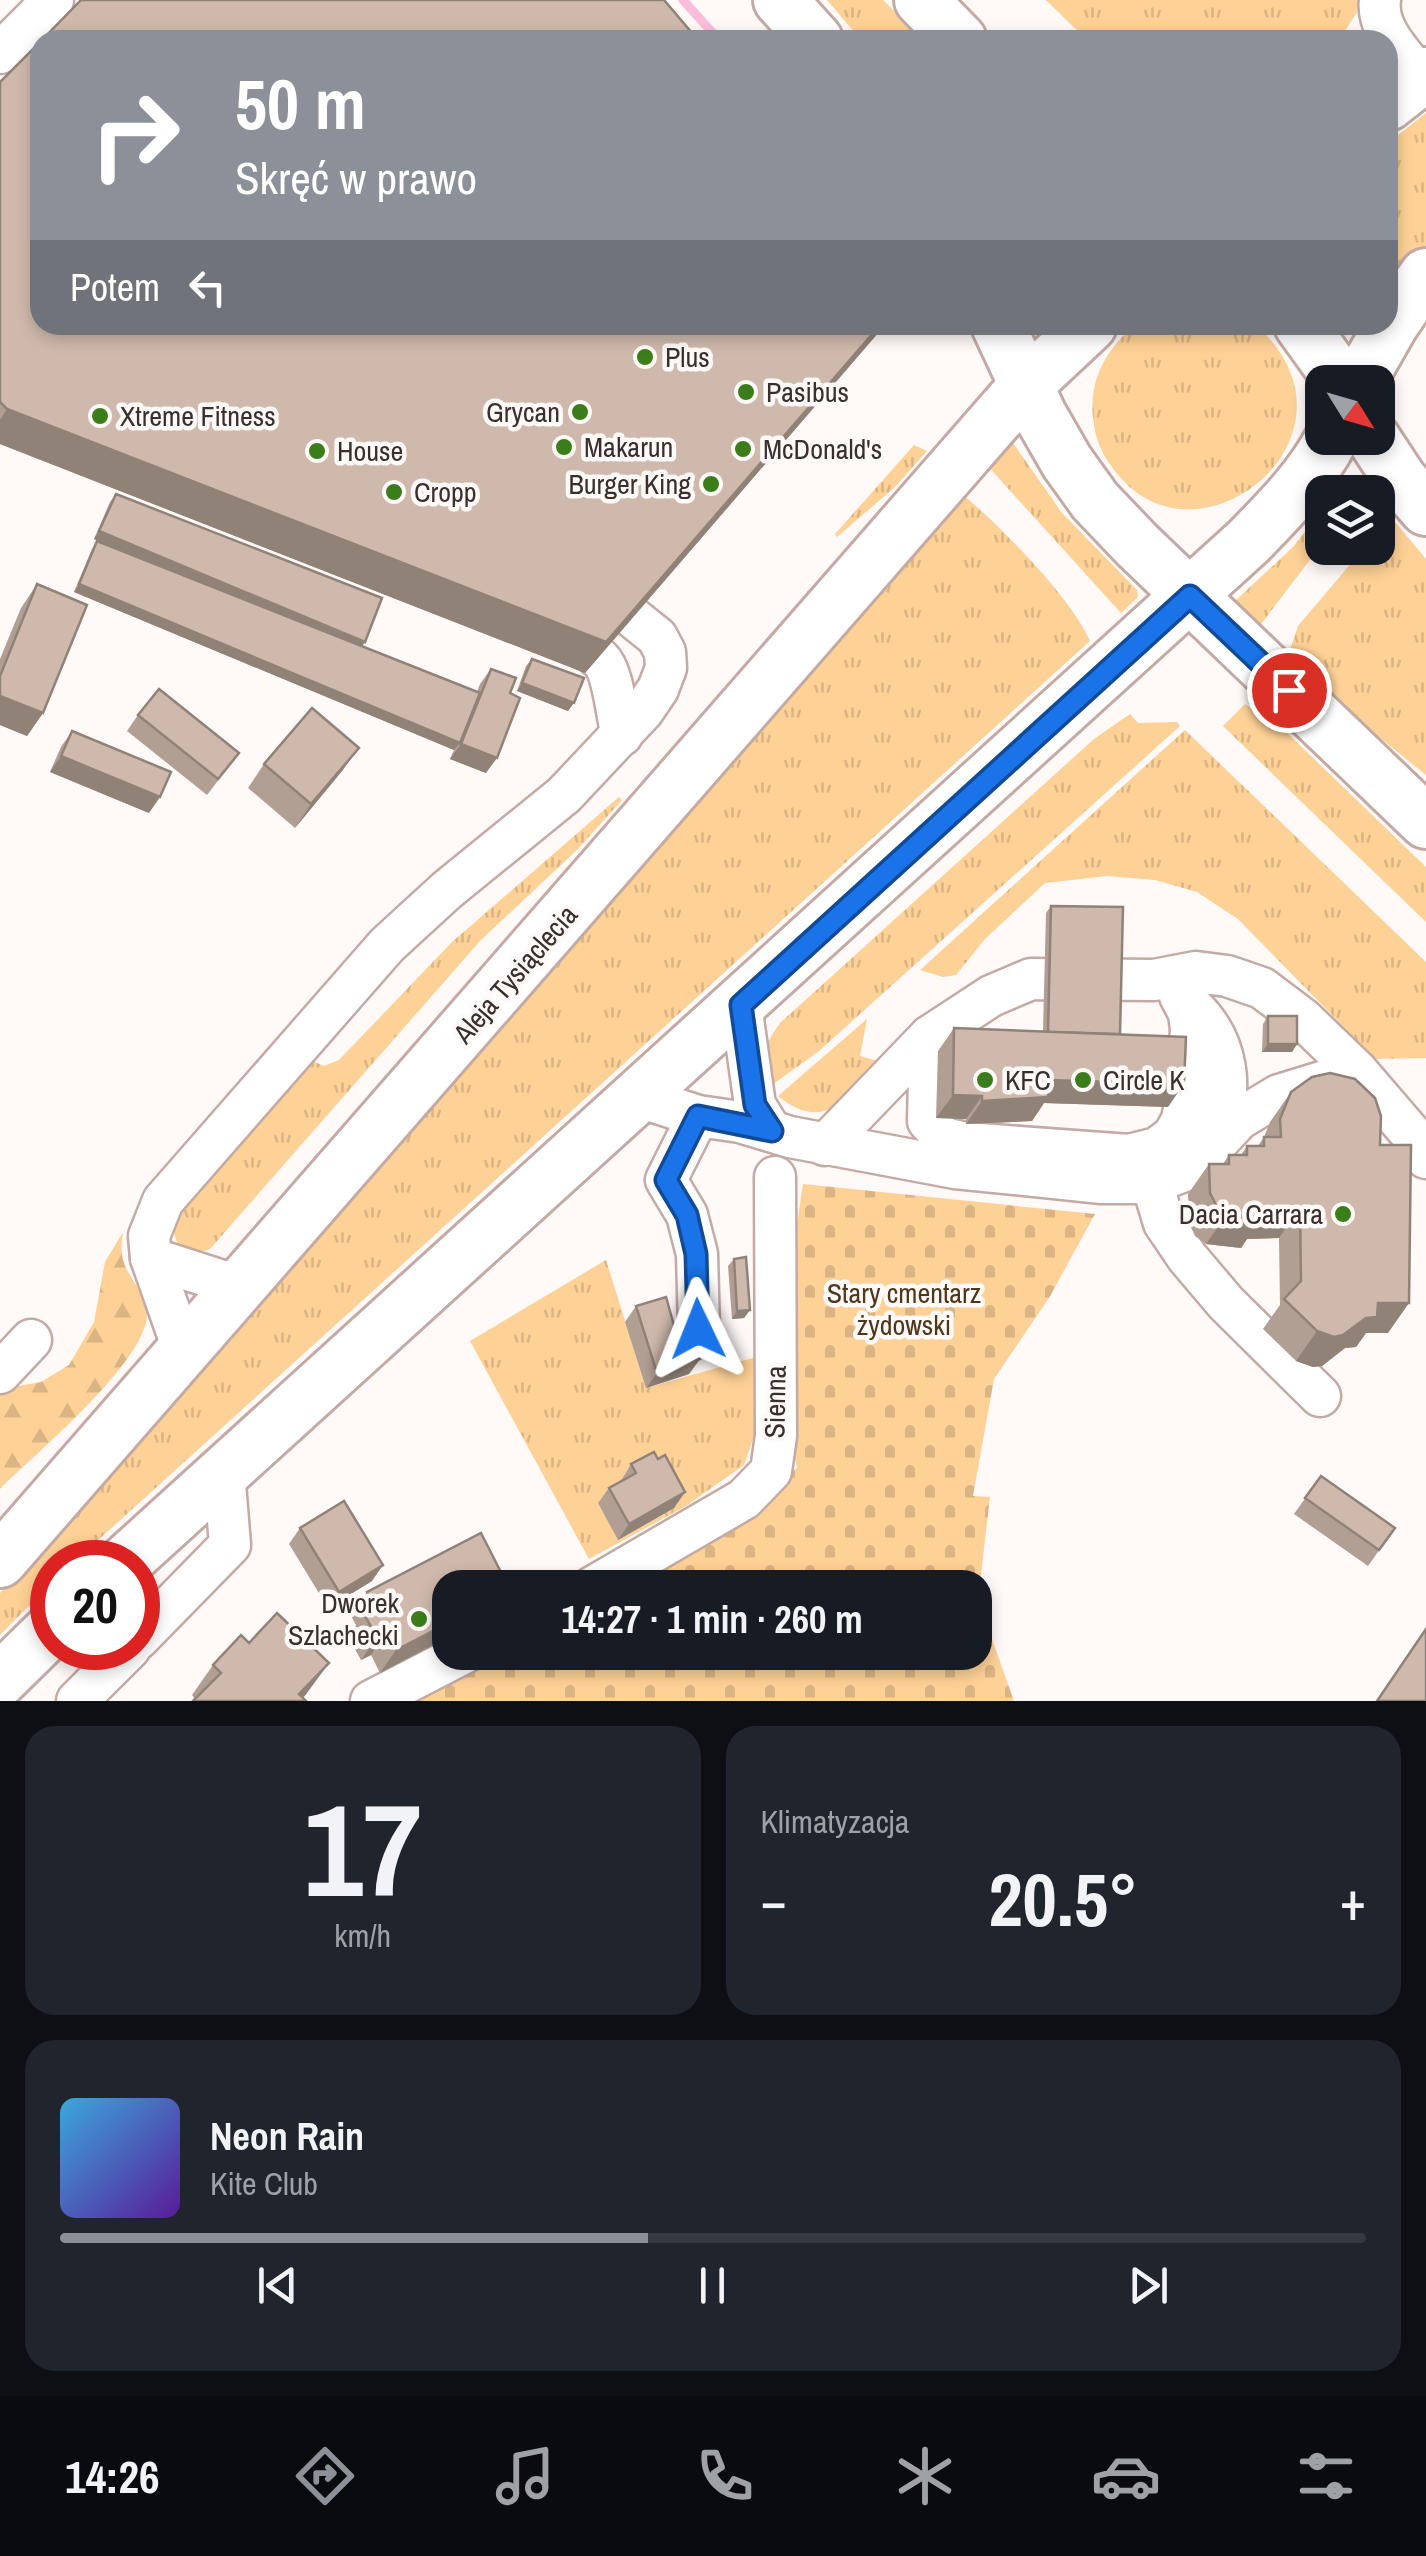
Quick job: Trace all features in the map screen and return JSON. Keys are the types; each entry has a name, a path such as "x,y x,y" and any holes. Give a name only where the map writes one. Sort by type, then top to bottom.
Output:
{"main road":[{"path":"780,0 807,30"},
{"path":"921,0 950,30"},
{"path":"1398,316 1426,276"},
{"path":"1003,335 1067,462 1095,501 1422,820"},
{"name":"Aleja Tysiąclecia","path":"0,1562 1027,384 1079,335"},
{"path":"1308,335 1330,365"},
{"path":"1369,365 1386,335"},
{"path":"149,1540 1190,596 1288,502 1322,455"},
{"path":"1384,455 1426,509"},
{"path":"0,1680 30,1651"}],"street":[{"path":"0,53 52,0"},
{"path":"1380,0 1378,15 1386,30"},
{"path":"1398,55 1412,85"},
{"path":"184,1352 151,1258 149,1236 162,1201 351,984 437,899 564,795 622,735 658,689 666,668 665,652 658,637 632,617"},
{"path":"524,628 560,631 602,660 613,685 622,735"},
{"path":"825,1144 930,1036 991,996 1031,979 1167,988 1196,972 1226,976 1262,988 1303,1019 1357,1071 1420,1161"},
{"path":"930,1036 928,1122 944,1138 1129,1155 1157,1148 1173,1136 1182,1120 1192,1030 1188,1013 1167,988"},
{"path":"1167,988 1202,1015 1219,1041 1228,1082 1225,1116 1210,1150"},
{"path":"741,1005 755,1105 772,1131"},
{"path":"639,1098 698,1116 955,1168 1102,1184 1152,1183 1184,1172 1239,1119 1280,1095 1357,1071"},
{"path":"698,1116 666,1180 687,1215 696,1254 698,1329"},
{"name":"Sienna","path":"622,1570 744,1499 771,1471 776,1436 776,1178"},
{"path":"1152,1183 1164,1223 1188,1256 1226,1304 1320,1396"},
{"path":"151,1258 241,1288"},
{"path":"0,1373 31,1340"},
{"path":"160,1617 230,1545 224,1472"},
{"path":"84,1698 110,1670"},
{"path":"371,1701 432,1670"}],"green space":[{"path":"827,0 883,0 914,30 852,30"},
{"path":"1046,0 1365,0 1346,30 1077,30"},
{"path":"1426,113 1426,246 1398,285 1398,135"},
{"path":"1125,335 1264,335 1288,366 1297,407 1287,445 1264,477 1232,500 1194,509 1156,503 1116,472 1103,454 1094,425 1096,382 1115,346"},
{"path":"1011,440 1062,513 1137,590 1138,597 1121,613 985,463"},
{"path":"914,445 927,451 895,487 837,537 835,534"},
{"path":"960,492 1013,542 1067,603 1090,641 98,1540 49,1540 127,1457"},
{"path":"1395,522 1426,559 1426,775 1286,662 1298,626 1350,565 1395,565"},
{"path":"1305,532 1306,565 1255,632 1232,604"},
{"path":"1245,704 1282,728 1426,867 1426,922 1223,726"},
{"path":"1130,714 1138,723 1177,722 1180,726 819,1051 772,1085 766,1053 780,1023 1094,739"},
{"path":"1185,730 1426,962 1426,1058 1375,1059 1238,919 1197,892 1155,880 1107,876 1045,883 985,939 956,975 943,977 920,970"},
{"path":"619,797 622,800 578,849 480,941 210,1249 198,1253 179,1247 171,1226 174,1215 308,1059 324,1066 339,1060 452,942"},
{"path":"867,1019 860,1056 881,1062 847,1098 823,1111 810,1112 778,1096"},
{"name":"Stary cmentarz żydowski","path":"803,1184 1095,1214 1049,1298 994,1379 973,1496 990,1497 981,1570 637,1570 743,1509 797,1468 785,1407 792,1258"},
{"path":"123,1232 124,1263 147,1312 143,1332 130,1355 88,1405 0,1489 0,1395 7,1388 41,1382 69,1365 94,1322 105,1262"},
{"path":"606,1260 646,1388 756,1357 757,1428 744,1465 686,1506 589,1559 470,1341"},
{"path":"30,1561 30,1605 0,1635 0,1593"},
{"name":"Stary cmentarz żydowski","path":"992,1639 1014,1701 391,1701 453,1670 992,1670"}],"building":[{"path":"81,0 664,0 690,30 52,30"},
{"path":"30,52 30,335 871,335 606,642 7,409 0,402 0,82"},
{"path":"116,494 382,598 365,642 99,531"},
{"path":"97,541 480,693 460,743 79,584"},
{"path":"37,584 87,605 43,713 0,696 0,676"},
{"path":"532,659 584,678 574,703 522,683"},
{"path":"491,669 516,678 510,693 520,698 497,758 461,744"},
{"path":"159,689 239,753 218,779 138,715"},
{"path":"312,708 359,748 311,804 264,764"},
{"path":"72,731 171,772 160,797 61,756"},
{"path":"1051,906 1123,907 1120,1034 1048,1032"},
{"path":"1268,1016 1297,1016 1297,1044 1268,1044"},
{"path":"954,1028 1186,1037 1184,1084 1049,1080 1048,1097 982,1101 982,1096 953,1095"},
{"path":"1330,1073 1355,1079 1375,1098 1381,1116 1380,1145 1411,1145 1409,1303 1378,1303 1377,1317 1366,1318 1334,1337 1317,1331 1284,1299 1301,1281 1300,1208 1263,1209 1262,1217 1227,1214 1210,1193 1209,1164 1229,1164 1229,1155 1247,1155 1247,1146 1264,1146 1264,1137 1281,1137 1280,1119 1291,1092 1312,1077"},
{"path":"746,1257 750,1310 737,1311 734,1259"},
{"path":"666,1297 677,1336 692,1331 700,1359 657,1373 636,1306"},
{"path":"654,1452 658,1459 665,1455 685,1492 629,1524 609,1488 636,1473 631,1464"},
{"path":"1321,1476 1395,1528 1379,1550 1305,1498"},
{"path":"344,1501 383,1565 339,1592 300,1528"},
{"path":"481,1533 500,1570 432,1570 432,1631 396,1650 387,1632 377,1637 364,1614 376,1608 367,1592"},
{"path":"277,1613 329,1663 299,1694 306,1701 193,1701 221,1673 213,1665 241,1635 249,1643"},
{"path":"1426,1629 1426,1701 1377,1701"}],"waterway":[{"path":"683,0 710,30"}],"place":[{"name":"Plus","path":"645,357"},
{"name":"Pasibus","path":"746,392"},
{"name":"Grycan","path":"580,412"},
{"name":"Xtreme Fitness","path":"100,416"},
{"name":"Makarun","path":"564,447"},
{"name":"McDonald's","path":"743,449"},
{"name":"House","path":"317,451"},
{"name":"Burger King","path":"711,484"},
{"name":"Cropp","path":"394,492"},
{"name":"KFC","path":"985,1080"},
{"name":"Circle K","path":"1083,1080"},
{"name":"Dacia Carrara","path":"1343,1214"},
{"name":"Dworek Szlachecki","path":"419,1619"}],"route":[{"path":"698,1329 696,1254 687,1215 666,1180 698,1116 772,1131 755,1105 741,1005 1190,596 1289,690"}]}
